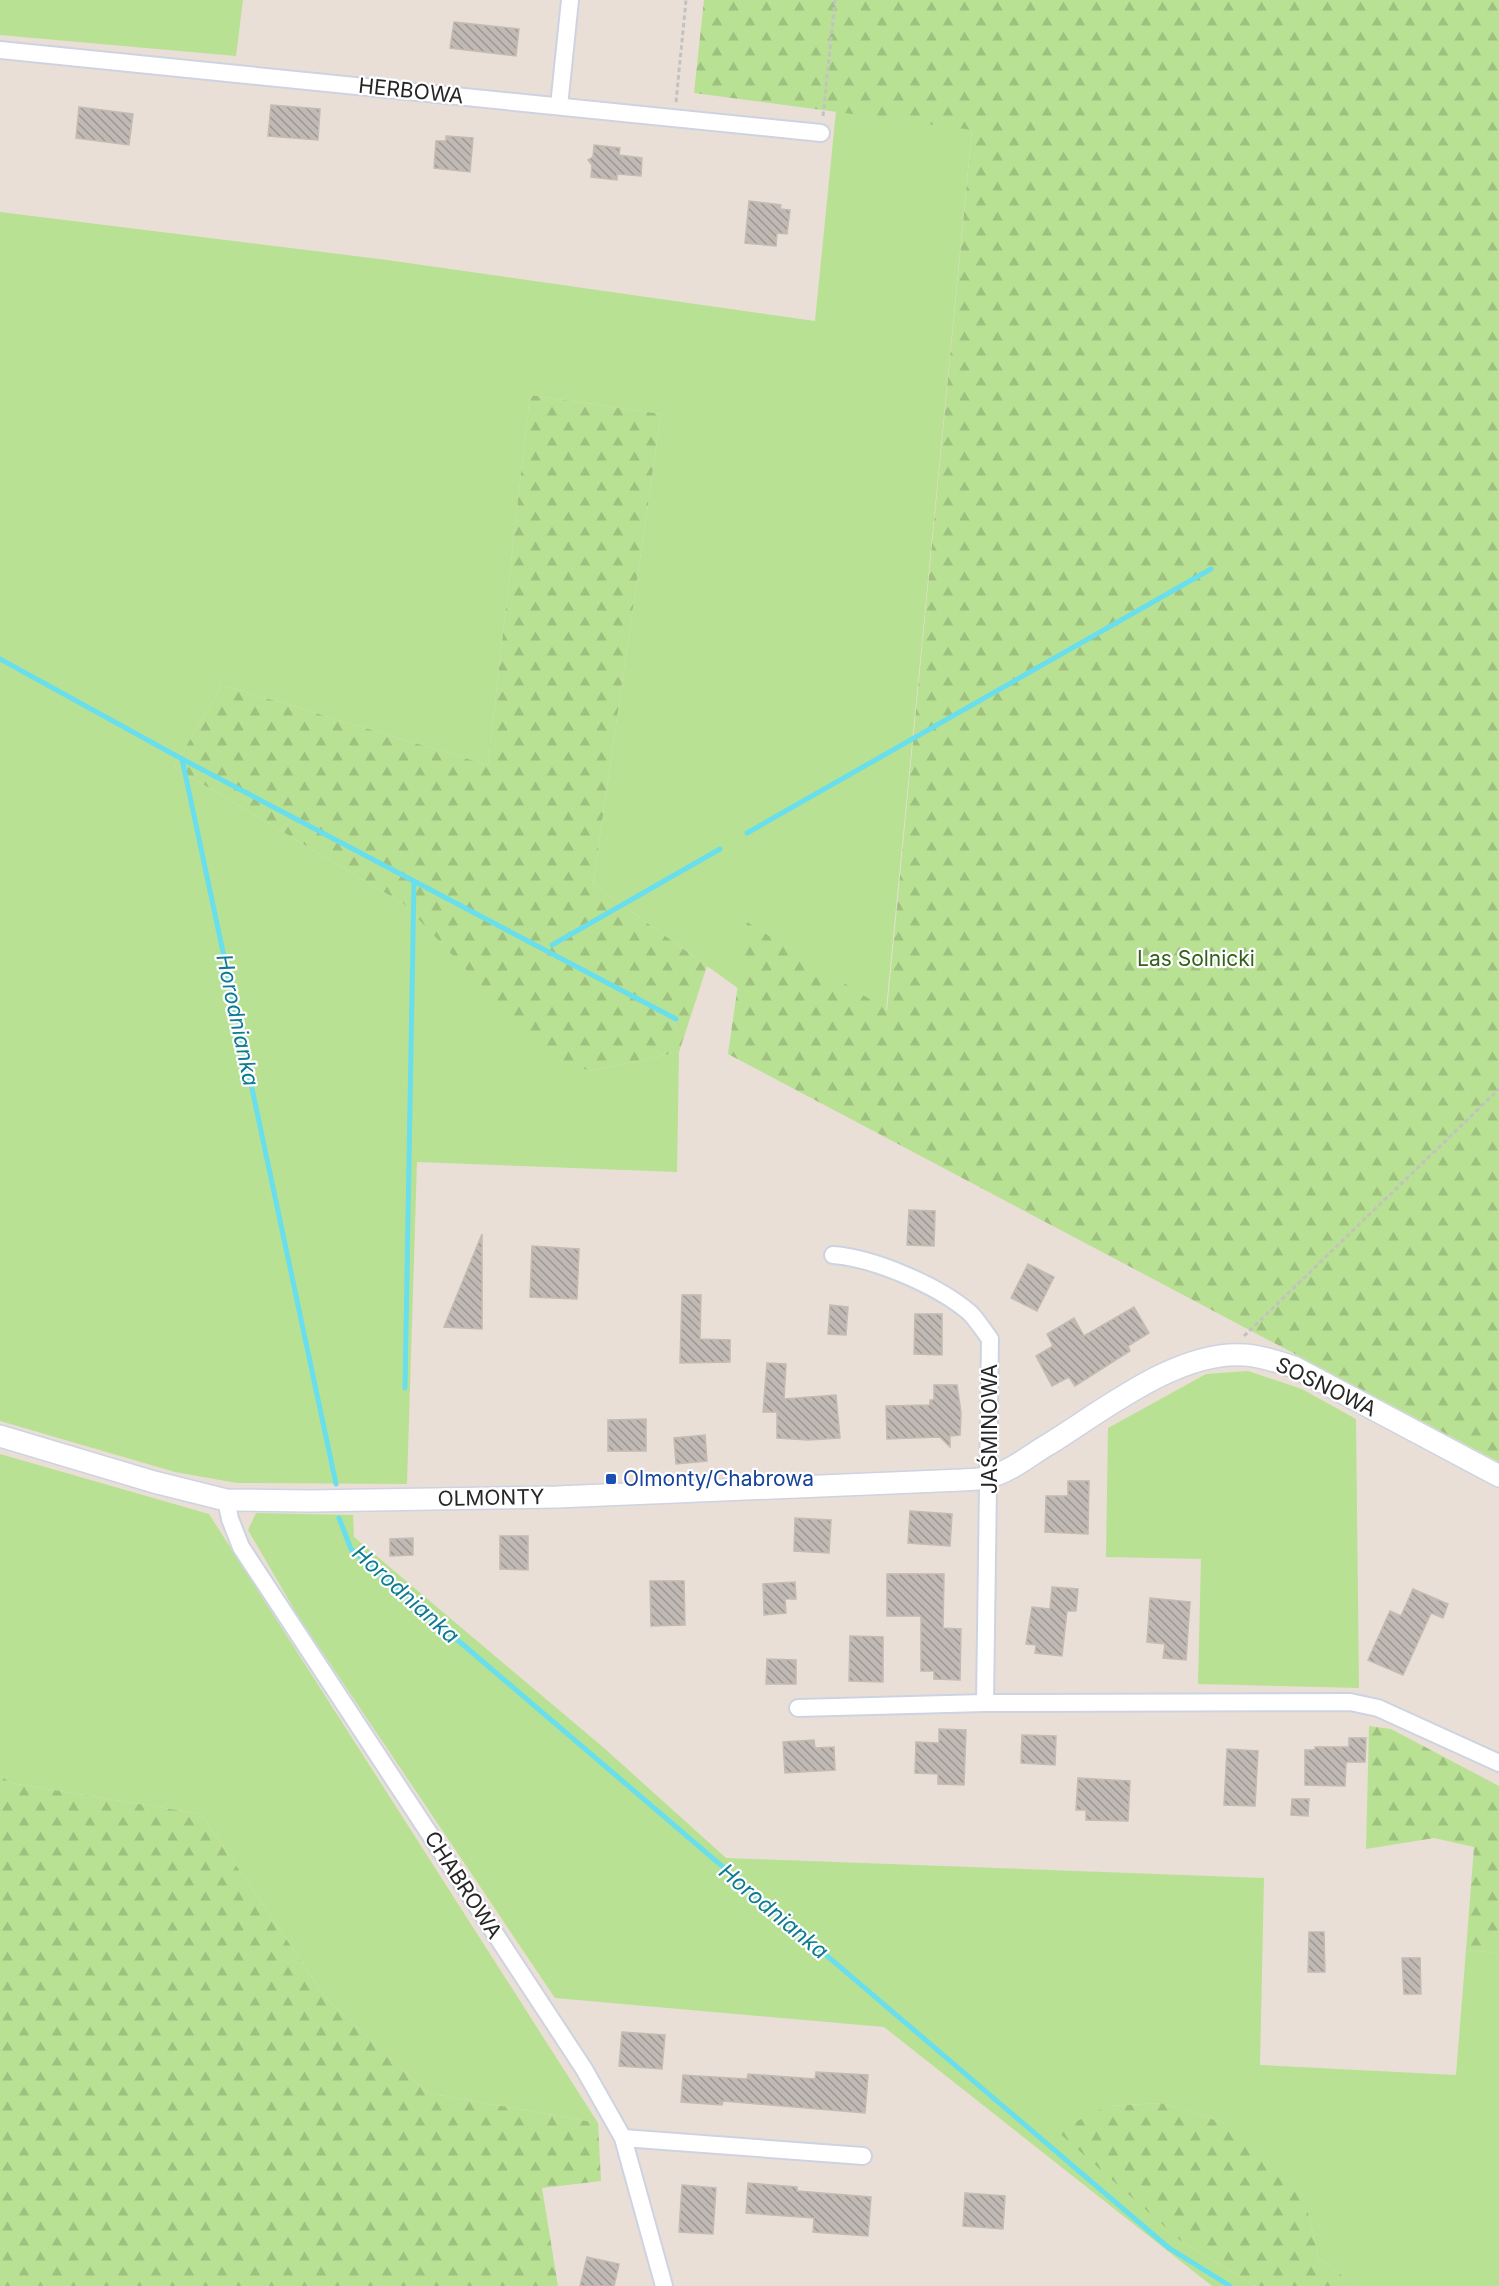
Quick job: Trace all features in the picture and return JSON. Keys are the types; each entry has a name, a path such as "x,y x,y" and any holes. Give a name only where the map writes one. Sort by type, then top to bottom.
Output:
{"street":[{"path":"559,106 570,0"},
{"name":"HERBOWA","path":"0,50 821,133"},
{"name":"JAŚMINOWA","path":"833,1255 868,1260 944,1295 970,1314 990,1339 986,1703"},
{"name":"SOSNOWA","path":"990,1477 1157,1378 1191,1363 1217,1356 1244,1354 1263,1357 1294,1368 1499,1476"},
{"name":"OLMONTY","path":"0,1436 154,1482 226,1500 557,1497 990,1477"},
{"name":"CHABROWA","path":"226,1500 230,1519 241,1547 584,2070 623,2138 664,2286"},
{"path":"798,1708 986,1703 1350,1702 1378,1708 1499,1763"},
{"path":"623,2138 863,2156"}],"path":[{"path":"675,118 687,0"},
{"path":"821,133 835,0"},
{"path":"1244,1354 1244,1334 1499,1089"}],"green space":[{"path":"0,0 243,0 236,56 0,35"},
{"name":"Las Solnicki","path":"704,0 1499,0 1499,1462 728,1054 747,922 887,1010 972,130 694,93"},
{"path":"836,111 972,129 886,1010 747,923 739,989 593,884 661,414 530,395 488,765 222,685 174,767 404,904 547,1054 590,1071 679,1052 677,1172 417,1162 407,1484 237,1483 175,1472 0,1421 0,212 387,260 815,321"},
{"path":"530,395 661,414 593,884 707,966 679,1052 590,1071 546,1054 404,904 174,767 222,685 488,765"},
{"path":"1248,1371 1302,1389 1356,1419 1359,1688 1198,1684 1201,1559 1106,1557 1108,1428 1206,1374"},
{"path":"0,1454 209,1514 598,2123 428,2093 327,1999 201,1814 11,1783 0,1775"},
{"path":"256,1513 353,1515 354,1537 604,1748 726,1858 1264,1878 1260,2065 1456,2075 1466,1950 1499,1953 1499,2286 1357,2286 1319,2259 1308,2212 1224,2123 1161,2103 1108,2106 1181,2241 1256,2286 1212,2286 884,2027 555,1998 298,1616 248,1530"},
{"path":"1369,1726 1391,1729 1499,1786 1499,1953 1466,1950 1474,1847 1434,1838 1366,1849"},
{"path":"0,1775 11,1783 201,1814 327,1999 428,2093 598,2123 601,2181 542,2188 558,2286 0,2286"},
{"path":"1161,2103 1224,2123 1281,2165 1308,2212 1319,2259 1357,2286 1256,2286 1181,2241 1057,2131 1108,2106"}],"building":[{"path":"454,22 519,29 516,56 450,48"},
{"path":"271,105 320,109 318,140 268,136"},
{"path":"79,107 133,114 129,145 76,138"},
{"path":"446,136 473,138 470,172 434,168 436,141 446,141"},
{"path":"594,145 620,148 619,155 642,158 641,176 617,174 617,180 591,177 592,165 588,160 593,157"},
{"path":"749,201 781,205 780,209 790,210 787,234 777,233 776,246 745,243"},
{"path":"909,1210 935,1211 934,1246 907,1245"},
{"path":"482,1234 482,1329 444,1327"},
{"path":"532,1246 579,1249 577,1299 530,1297"},
{"path":"1028,1264 1054,1277 1037,1311 1011,1298"},
{"path":"682,1295 701,1295 700,1339 730,1340 730,1362 680,1363"},
{"path":"830,1305 848,1307 846,1335 828,1334"},
{"path":"1134,1307 1149,1333 1128,1346 1130,1351 1075,1386 1069,1377 1052,1386 1036,1356 1053,1346 1047,1334 1074,1318 1084,1336"},
{"path":"915,1314 942,1314 942,1355 914,1354"},
{"path":"767,1363 786,1364 784,1399 836,1395 840,1438 808,1440 777,1438 777,1412 763,1412"},
{"path":"934,1385 957,1385 961,1413 960,1435 950,1436 950,1447 940,1437 887,1439 886,1406 930,1405 930,1400 934,1400"},
{"path":"646,1419 646,1451 608,1451 608,1420"},
{"path":"705,1435 707,1461 676,1464 674,1438"},
{"path":"1068,1481 1089,1481 1088,1534 1045,1532 1046,1496 1068,1496"},
{"path":"910,1511 952,1514 950,1546 908,1543"},
{"path":"795,1518 831,1520 829,1553 794,1551"},
{"path":"500,1536 528,1536 528,1570 500,1569"},
{"path":"413,1538 413,1555 390,1556 390,1539"},
{"path":"887,1574 944,1574 943,1628 961,1629 960,1680 934,1679 934,1671 921,1671 921,1616 887,1616"},
{"path":"650,1581 684,1581 685,1625 651,1626"},
{"path":"795,1582 796,1599 785,1599 786,1613 764,1615 763,1584"},
{"path":"1052,1587 1078,1589 1076,1611 1067,1611 1062,1656 1035,1653 1036,1645 1026,1644 1032,1607 1050,1609"},
{"path":"1413,1589 1448,1604 1443,1618 1431,1613 1403,1675 1368,1660 1390,1611 1401,1616"},
{"path":"1150,1598 1190,1602 1186,1660 1163,1658 1165,1644 1147,1642"},
{"path":"850,1636 883,1637 883,1682 849,1681"},
{"path":"767,1659 796,1660 796,1684 766,1684"},
{"path":"939,1729 966,1730 964,1785 938,1784 938,1774 915,1773 916,1742 939,1743"},
{"path":"1022,1735 1056,1736 1055,1765 1021,1763"},
{"path":"1349,1738 1366,1738 1365,1762 1346,1762 1345,1786 1305,1785 1305,1750 1315,1750 1315,1747 1349,1747"},
{"path":"814,1740 815,1748 834,1747 835,1770 785,1773 783,1742"},
{"path":"1227,1749 1258,1751 1255,1806 1224,1805"},
{"path":"1078,1778 1130,1781 1128,1821 1086,1820 1086,1810 1076,1810"},
{"path":"1292,1799 1309,1799 1308,1816 1291,1815"},
{"path":"1309,1932 1324,1932 1325,1972 1308,1972"},
{"path":"1402,1958 1420,1958 1421,1994 1404,1994"},
{"path":"622,2032 665,2035 662,2069 619,2066"},
{"path":"816,2072 868,2075 865,2113 723,2101 722,2105 681,2102 683,2075 747,2079 748,2074 815,2079"},
{"path":"748,2183 797,2187 797,2191 871,2197 868,2236 813,2232 814,2218 746,2213"},
{"path":"682,2185 716,2188 713,2234 679,2232"},
{"path":"965,2193 1005,2196 1003,2229 963,2226"},
{"path":"587,2257 619,2264 614,2286 580,2286"}],"waterway":[{"path":"747,833 1211,569"},
{"name":"Horodnianka","path":"0,659 182,759 336,1484"},
{"path":"182,759 676,1019"},
{"path":"552,945 720,849"},
{"path":"405,1388 414,881"},
{"name":"Horodnianka","path":"339,1518 351,1549 1169,2248 1230,2286"}],"place":[{"name":"Olmonty/Chabrowa","path":"611,1479"}]}
